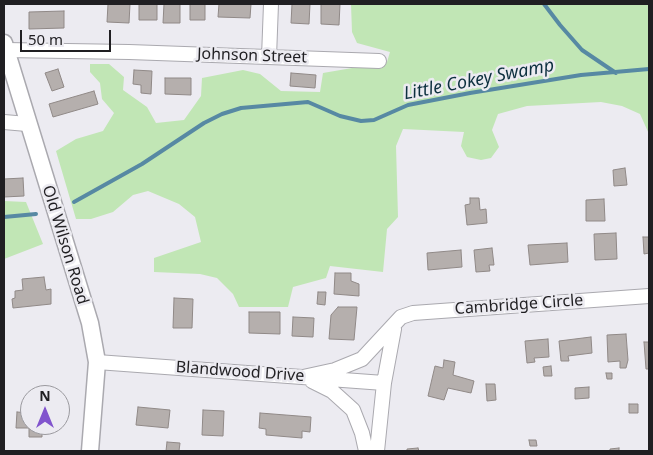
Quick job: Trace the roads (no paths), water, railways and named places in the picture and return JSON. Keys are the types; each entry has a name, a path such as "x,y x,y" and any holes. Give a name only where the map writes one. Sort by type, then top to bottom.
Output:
{"street":[{"path":"269,57 271,4"},
{"name":"Johnson Street","path":"5,47 379,61"},
{"name":"Old Wilson Road","path":"5,47 27,124 90,323 97,362 90,451"},
{"path":"4,122 27,124"},
{"name":"Cambridge Circle","path":"303,377 335,370 362,359 401,317 413,313 649,296"},
{"path":"377,451 384,384 395,325"},
{"name":"Blandwood Drive","path":"97,362 384,384"},
{"path":"303,377 332,391 353,410 362,433 366,451"}],"waterway":[{"path":"544,4 582,50 616,73"},
{"name":"Little Cokey Swamp","path":"74,202 142,164 204,123 222,114 241,108 308,102 340,116 361,121 374,120 408,105 470,93 581,75 649,69"},
{"name":"Little Cokey Swamp","path":"4,217 36,214"}]}
